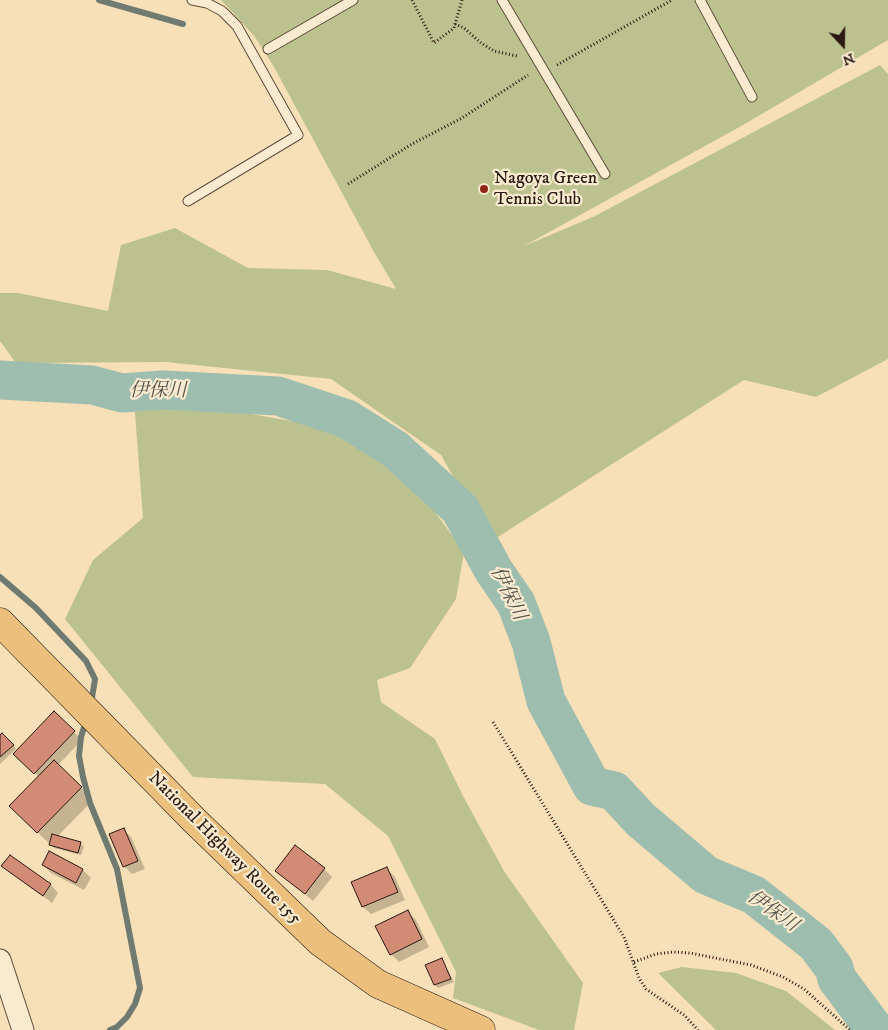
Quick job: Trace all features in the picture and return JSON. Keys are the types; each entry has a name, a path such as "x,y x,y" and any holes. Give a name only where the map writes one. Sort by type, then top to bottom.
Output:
{"highway":[{"name":"National Highway Route 155","path":"2,630 320,942 378,984 481,1030"}],"street":[{"path":"0,960 23,1030"}],"lane":[{"path":"188,201 298,135 237,26 222,11 207,3 192,0"},
{"path":"268,49 353,0"},
{"path":"502,0 605,174"},
{"path":"700,0 752,97"}],"path":[{"path":"412,0 434,43 454,28 462,0"},
{"path":"348,184 412,144 462,118 524,77 544,70 672,0"},
{"path":"455,24 464,28 481,43 494,51 516,56 536,57"},
{"path":"493,722 624,937 646,989 684,1015 698,1030"},
{"path":"634,962 656,954 673,952 690,953 751,965 783,977 804,989 850,1030"}],"green space":[{"path":"221,0 888,0 888,40 743,125 524,246 593,217 880,65 888,74 888,359 816,397 744,380 490,542 441,455 331,379 166,362 16,363 0,341 0,293 18,293 108,311 121,245 175,228 248,268 327,270 396,289 274,67 255,37"},
{"path":"134,401 223,409 319,426 407,473 464,552 456,599 410,668 377,680 381,702 435,739 463,796 504,871 583,983 574,1030 539,1030 453,998 456,972 388,836 325,784 193,777 65,619 93,560 143,518"},
{"path":"682,967 736,973 786,991 835,1030 716,1030 658,973"}],"building":[{"path":"54,711 75,731 34,774 13,754"},
{"path":"2,733 14,745 0,757 0,735"},
{"path":"54,760 82,787 37,833 9,806"},
{"path":"124,828 138,861 123,867 109,834"},
{"path":"52,834 81,842 78,853 49,845"},
{"path":"295,845 325,868 305,894 275,871"},
{"path":"49,851 83,869 76,883 42,865"},
{"path":"10,855 51,884 43,896 1,866"},
{"path":"387,867 398,892 362,907 351,882"},
{"path":"408,910 422,939 390,955 375,926"},
{"path":"442,958 451,979 434,985 425,965"}],"waterway":[{"path":"99,0 183,24"},
{"name":"伊保川","path":"0,380 92,385 122,393 163,390 278,396 347,419 396,450 460,509 494,571 516,603 531,642 546,701 592,786 614,791 641,820 706,875 754,895 816,944 834,968 837,979 875,1030"},
{"path":"0,577 36,608 86,661 95,679 91,704"},
{"path":"86,721 81,737 79,756 83,777 90,803 117,869 140,988 135,1004 127,1017 117,1027 110,1030"}],"place":[{"name":"Nagoya Green Tennis Club","path":"484,189"}]}
